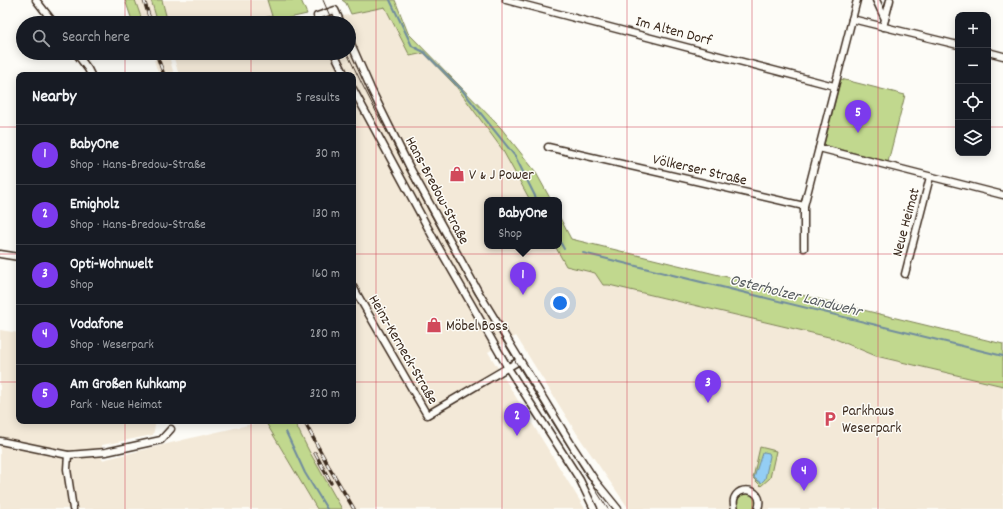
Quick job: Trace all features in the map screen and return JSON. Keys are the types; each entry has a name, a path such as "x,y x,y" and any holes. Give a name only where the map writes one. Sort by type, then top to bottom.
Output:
{"street":[{"path":"36,0 49,16"},
{"name":"Im Alten Dorf","path":"506,0 834,86"},
{"path":"804,248 804,206 857,0"},
{"path":"876,0 885,19"},
{"path":"883,27 889,1"},
{"path":"317,16 335,10 338,16"},
{"path":"852,18 955,44"},
{"path":"991,53 1003,56"},
{"name":"Hans-Bredow-Straße","path":"356,55 371,90 409,166 479,293 519,361 596,482 618,509"},
{"path":"81,60 90,72"},
{"path":"338,60 344,72"},
{"name":"Hans-Bredow-Straße","path":"356,99 508,368 580,480 594,509"},
{"name":"Völkerser Straße","path":"548,147 804,206"},
{"name":"Neue Heimat","path":"819,148 1003,195"},
{"name":"Neue Heimat","path":"905,274 930,176"},
{"path":"0,254 16,257"},
{"name":"Heinz-Kerneck-Straße","path":"356,292 427,415 519,361"},
{"path":"0,441 68,455 106,452 160,440 171,429"},
{"path":"68,455 67,469 73,509"},
{"path":"735,509 733,503 735,496 740,491 748,490 755,492 758,495 760,503 758,509"}],"shaded area":[{"path":"135,0 151,0 156,16 141,16"},
{"path":"162,0 267,0 272,16 166,16"},
{"path":"385,7 410,56 424,53 455,85 502,149 528,197 484,197 484,249 557,249 566,266 595,273 603,285 609,285 833,338 876,356 1003,386 1003,509 629,509 579,437 516,336 488,352 585,509 342,509 296,424 356,424 356,72 178,72 174,60 356,60 356,16 343,16"},
{"path":"154,60 170,60 173,72 158,72"},
{"path":"0,330 16,333 16,424 155,424 153,435 102,445 102,460 252,424 267,424 317,509 0,509"}],"green space":[{"path":"125,0 135,0 141,16 131,16"},
{"path":"151,0 162,0 166,16 156,16"},
{"path":"267,0 301,0 307,14 298,16 272,16"},
{"path":"342,0 395,0 408,33 501,128 535,171 549,197 528,197 502,149 455,85 424,53 410,56 385,7 351,14 346,3"},
{"path":"841,79 905,95 888,162 824,145"},
{"path":"562,222 571,239 1003,344 1003,386 876,356 833,338 609,285 603,285 595,273 566,266 557,249 562,249"},
{"path":"267,424 296,424 342,509 317,509"},
{"path":"760,447 776,451 770,478 761,486 753,478"},
{"path":"748,493 755,500 756,504 754,509 739,509 737,503 740,496"}],"water":[{"path":"762,453 769,453 770,456 765,479 761,483 754,478"}],"waterway":[{"name":"Osterholzer Landwehr","path":"390,0 412,46 424,52 462,90 515,156 536,197"},
{"name":"Osterholzer Landwehr","path":"562,245 564,249"},
{"name":"Osterholzer Landwehr","path":"583,253 1003,356"},
{"path":"286,432 305,473 327,509"}],"tram line":[{"path":"323,0 330,16"},
{"path":"350,60 432,217 480,302 608,509"}],"railway":[{"path":"144,0 149,16"},
{"path":"159,60 163,72"},
{"path":"306,424 354,509"},
{"path":"315,453 331,483"}],"place":[{"name":"Am Großen Kuhkamp","path":"858,133"},
{"name":"V & J Power","path":"457,174"},
{"name":"BabyOne","path":"523,295"},
{"name":"Möbel Boss","path":"434,325"},
{"name":"Opti-Wohnwelt","path":"708,403"},
{"name":"Parkhaus Weserpark","path":"830,419"},
{"name":"Emigholz","path":"517,436"},
{"name":"Vodafone","path":"804,491"}]}
